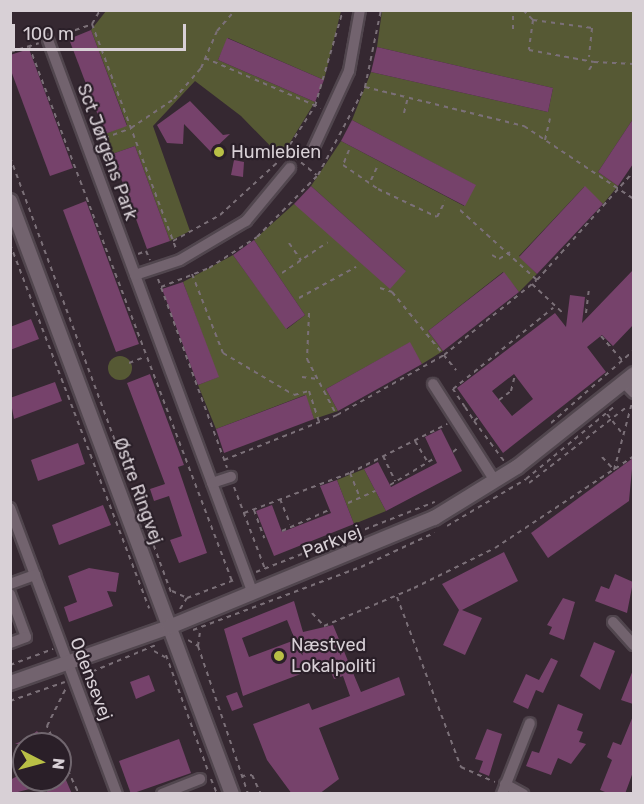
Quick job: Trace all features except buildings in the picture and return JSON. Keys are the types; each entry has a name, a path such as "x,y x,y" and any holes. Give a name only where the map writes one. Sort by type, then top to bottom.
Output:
{"street":[{"path":"313,148 332,113 349,71 360,10"},
{"name":"Sct Jørgens Park","path":"48,40 252,591"},
{"path":"135,275 180,260 246,220 290,168"},
{"name":"Østre Ringvej","path":"10,201 232,794"},
{"name":"Parkvej","path":"10,683 169,627 434,518 630,383"},
{"path":"433,384 492,476"},
{"path":"212,483 231,477"},
{"name":"Odensevej","path":"10,508 67,662 71,681 117,794"},
{"path":"10,584 35,575"},
{"path":"10,594 26,637 10,643"},
{"path":"613,622 633,645"},
{"path":"523,794 504,789 530,723"},
{"path":"162,794 201,779"}],"path":[{"path":"86,144 131,128 174,99 205,58 217,31 235,10"},
{"path":"173,241 238,201 287,150 315,106 343,10"},
{"path":"513,10 513,29"},
{"path":"523,10 532,20 592,28 589,57"},
{"path":"532,20 529,50 589,57 594,62 633,64"},
{"path":"92,24 180,260"},
{"path":"29,46 145,357 232,581"},
{"path":"205,58 332,113"},
{"path":"589,70 594,62"},
{"path":"365,87 524,126 633,199"},
{"path":"404,113 408,98"},
{"path":"545,140 550,119"},
{"path":"290,168 301,161 313,148"},
{"path":"287,150 318,176"},
{"path":"349,150 342,165 371,180 378,189 437,217 445,201"},
{"path":"10,157 172,591 171,603"},
{"path":"371,180 378,165"},
{"path":"224,460 337,415 444,356 537,280 621,190 633,171"},
{"path":"460,210 510,252 537,280"},
{"path":"282,273 328,242"},
{"path":"289,243 301,260"},
{"path":"10,244 146,606 154,613"},
{"path":"492,255 499,259 510,252"},
{"path":"299,298 356,267"},
{"path":"154,268 265,569"},
{"path":"192,274 224,352 294,395 309,391 319,422"},
{"path":"532,284 553,309 564,314"},
{"path":"380,288 392,292 456,370"},
{"path":"586,313 589,289"},
{"path":"465,407 453,389 553,309"},
{"path":"309,313 307,359 337,415"},
{"path":"601,336 623,361"},
{"path":"542,431 633,350"},
{"path":"129,363 145,357"},
{"path":"499,400 511,391 515,375"},
{"path":"302,377 318,379"},
{"path":"529,483 612,420 633,401"},
{"path":"599,404 622,433"},
{"path":"614,470 628,406"},
{"path":"474,421 504,461"},
{"path":"244,513 350,473 447,424"},
{"path":"415,441 428,462"},
{"path":"383,456 395,481"},
{"path":"492,476 504,461 512,456"},
{"path":"602,456 614,470"},
{"path":"312,613 324,626 397,597 495,548 633,456"},
{"path":"390,485 435,458"},
{"path":"350,473 360,498"},
{"path":"348,503 375,491"},
{"path":"280,499 290,524"},
{"path":"10,701 154,651 187,598 442,499"},
{"path":"254,510 264,538"},
{"path":"282,531 290,524 329,510"},
{"path":"172,591 187,598"},
{"path":"397,597 461,767 504,789"},
{"path":"169,627 198,646"},
{"path":"200,632 198,646 248,794"},
{"path":"10,665 61,646"},
{"path":"154,651 165,657"},
{"path":"50,732 47,726 71,681"},
{"path":"242,776 252,775 261,794"},
{"path":"72,779 79,794"}],"green space":[{"path":"106,11 341,11 324,80 228,38 218,60 315,102 281,157 241,116 195,81 153,126 190,231 170,241 135,146 112,154 105,134 127,125 91,30"},
{"path":"382,11 633,11 633,119 598,172 618,186 603,204 584,187 519,256 537,274 519,292 503,272 428,331 443,351 422,364 409,343 326,389 338,411 314,419 305,395 216,429 198,385 218,377 183,282 233,255 287,329 305,315 254,240 294,204 406,271 311,186 341,141 464,206 475,185 352,120 371,72 548,112 553,88 377,47"},
{"path":"120,356 129,359 132,368 129,377 120,380 111,377 108,368 111,359"},
{"path":"364,469 386,511 354,524 337,480"}],"place":[{"name":"Humlebien","path":"219,152"},
{"name":"Næstved Lokalpoliti","path":"279,656"}]}
